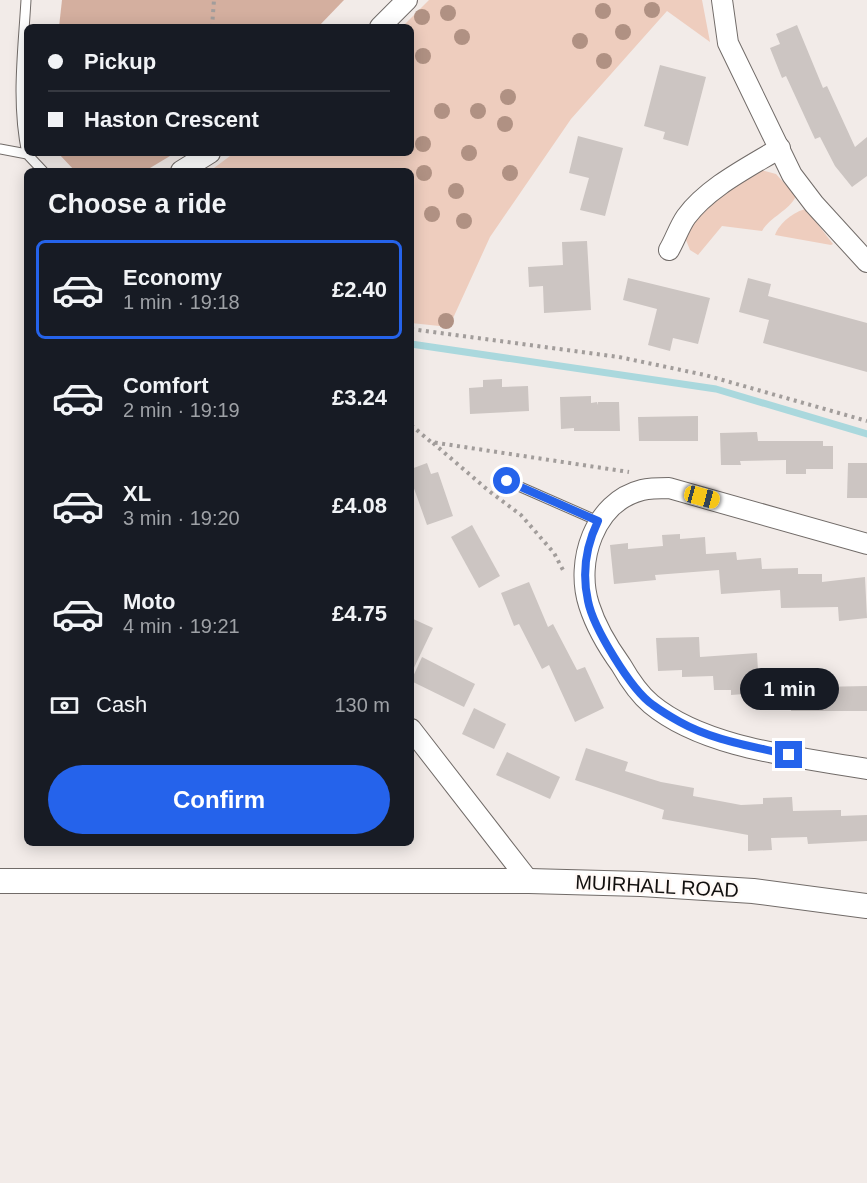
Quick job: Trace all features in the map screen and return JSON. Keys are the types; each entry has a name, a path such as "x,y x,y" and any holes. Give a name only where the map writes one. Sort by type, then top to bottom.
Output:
{"street":[{"path":"383,24 407,0"},
{"path":"722,0 728,43 792,175 811,201 867,262"},
{"path":"669,250 687,217 708,196 736,175 780,148"},
{"path":"186,168 205,156"},
{"path":"867,544 669,488 642,489 632,493 610,509 598,521 586,555 587,598 607,644 630,680 651,704 681,723 729,742 867,769"},
{"path":"414,733 529,881"},
{"name":"MUIRHALL ROAD","path":"0,881 446,880 641,884 753,891 867,906"}],"lane":[{"path":"24,24 26,0"},
{"path":"24,28 19,98 24,139"},
{"path":"0,149 24,153"},
{"path":"29,156 40,168"},
{"path":"507,481 598,521"}],"path":[{"path":"212,24 214,0"},
{"path":"414,329 619,357 705,375 867,421"},
{"path":"414,427 521,515 554,553 576,594 587,598"},
{"path":"432,442 630,472"}],"shaded area":[{"path":"62,0 344,0 321,24 59,24"},
{"path":"429,0 702,0 710,42 667,11 571,119 490,237 449,327 414,323 414,168 214,168 230,156 414,156 414,24 405,24"},
{"path":"61,156 170,156 150,168 72,168"},
{"path":"761,170 776,174 796,196 789,206 770,221 762,231 722,226 698,255 690,250 684,235 712,198"},
{"path":"806,209 833,244 775,235 788,218"}],"building":[{"path":"797,25 823,88 827,86 855,147 867,137 867,176 852,187 835,166 820,137 815,139 786,76 782,78 770,48 780,44 776,34"},
{"path":"660,65 706,77 688,146 663,139 665,132 644,126"},
{"path":"578,136 623,148 605,216 580,210 589,178 569,173"},
{"path":"587,241 591,310 544,313 543,286 529,287 528,267 563,265 562,242"},
{"path":"628,278 710,298 698,344 673,338 670,351 648,345 657,309 623,300"},
{"path":"748,278 771,284 768,296 867,323 867,372 763,343 769,320 739,312"},
{"path":"502,379 502,387 528,386 529,411 470,414 469,388 483,387 483,380"},
{"path":"591,396 591,403 597,402 597,405 598,402 619,402 620,431 561,429 560,397"},
{"path":"698,416 698,441 639,441 638,417"},
{"path":"757,432 758,441 823,441 823,446 833,446 833,469 806,469 806,474 786,474 786,460 740,461 741,465 721,465 720,433"},
{"path":"427,463 431,474 438,472 453,516 427,525 414,488 414,468"},
{"path":"848,463 867,463 867,498 847,498"},
{"path":"472,525 500,576 479,588 451,537"},
{"path":"680,534 680,539 705,537 706,554 736,552 737,560 761,558 762,569 798,568 798,574 822,574 822,582 865,577 867,618 839,621 838,607 781,608 780,590 721,594 719,570 655,575 656,580 614,584 610,545 628,543 628,549 663,546 662,535"},
{"path":"529,582 548,627 553,624 577,670 585,667 604,708 575,722 549,665 542,669 519,624 514,626 501,593"},
{"path":"414,619 433,628 414,668"},
{"path":"699,637 700,657 757,653 758,671 819,670 819,687 867,686 867,711 791,711 791,707 772,708 772,692 731,695 731,690 714,690 713,676 682,677 682,670 658,671 656,638"},
{"path":"422,657 475,684 464,707 414,682 414,674"},
{"path":"474,708 506,724 494,749 462,734"},
{"path":"586,748 628,762 625,771 661,782 694,788 693,796 741,805 763,804 763,798 792,797 793,811 841,810 841,816 867,815 867,841 808,844 807,837 771,838 772,850 748,851 748,835 662,819 664,810 575,780"},
{"path":"507,752 560,777 550,799 496,775"}],"waterway":[{"path":"414,344 716,389 867,434"}],"route":[{"path":"507,481 598,521 586,555 585,578 590,608 607,644 630,680 651,704 681,723 729,742 789,755"}]}
